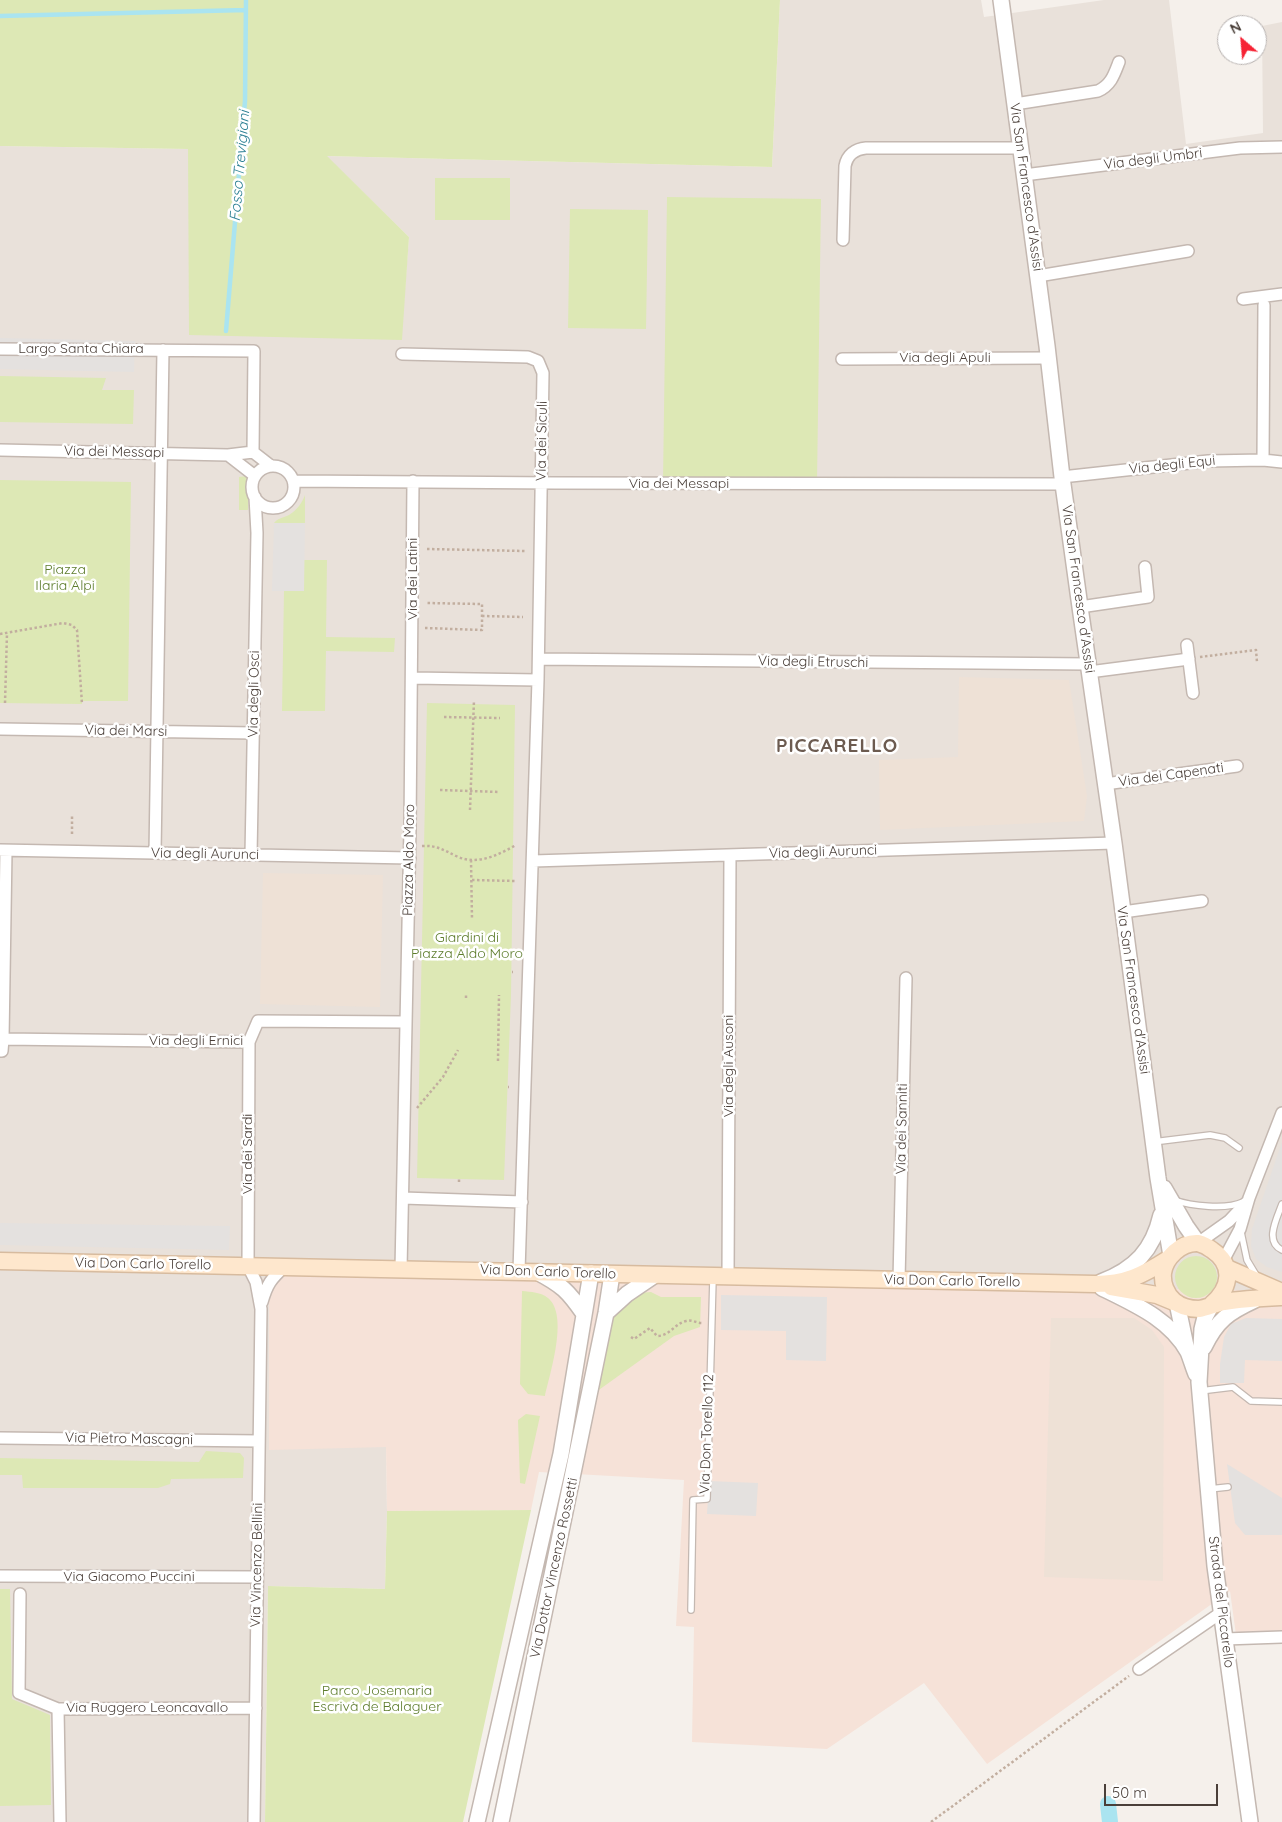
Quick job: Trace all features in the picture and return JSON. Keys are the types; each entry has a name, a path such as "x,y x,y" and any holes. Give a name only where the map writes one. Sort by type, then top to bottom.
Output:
{"main road":[{"path":"1212,1304 1224,1291 1227,1278 1225,1265 1218,1254 1208,1247 1198,1243 1182,1247 1170,1257 1164,1267 1163,1279 1166,1291 1176,1302 1189,1308 1200,1309 1212,1304 1270,1292"},
{"name":"Via Don Carlo Torello","path":"0,1261 1112,1284 1129,1280 1170,1257"},
{"path":"1225,1265 1270,1292 1282,1297"},
{"name":"Via Don Carlo Torello","path":"1095,1284 1157,1295 1176,1302"}],"street":[{"name":"Via San Francesco d'Assisi","path":"1001,0 1063,481 1114,843 1153,1142 1158,1178 1167,1202 1170,1257"},
{"path":"1015,104 1098,91 1112,80 1119,62"},
{"name":"Via degli Umbri","path":"1024,175 1240,148 1282,147"},
{"path":"843,240 845,166 848,158 855,151 866,148 1021,148"},
{"path":"1038,276 1188,252"},
{"path":"1242,299 1282,294"},
{"path":"1263,460 1264,306"},
{"name":"Largo Santa Chiara","path":"0,349 163,350"},
{"path":"155,853 163,350 254,351 253,452 271,466"},
{"name":"Via dei Siculi","path":"402,354 528,357 538,362 543,373 539,659"},
{"name":"Via degli Apuli","path":"842,359 1048,358"},
{"name":"Via dei Messapi","path":"0,450 228,455 253,452"},
{"path":"228,455 255,476"},
{"name":"Via degli Equi","path":"1063,481 1208,460 1282,462"},
{"path":"271,466 283,468 292,476 295,488 284,505 271,508 259,502 255,497 252,486 255,476 265,467 271,466"},
{"name":"Via dei Messapi","path":"294,481 541,483 1063,481"},
{"name":"Via dei Latini","path":"412,678 413,481"},
{"name":"Via degli Osci","path":"251,855 257,533 255,497"},
{"name":"Via degli Osci","path":"257,533 271,508"},
{"path":"1080,607 1148,597 1145,567"},
{"path":"1187,645 1193,693"},
{"path":"519,1271 539,659"},
{"name":"Via degli Etruschi","path":"539,659 1088,668 1189,659"},
{"path":"412,678 538,680"},
{"name":"Piazza Aldo Moro","path":"401,1269 412,678"},
{"name":"Via dei Marsi","path":"0,729 253,733"},
{"name":"Via dei Capenati","path":"1105,784 1237,766"},
{"name":"Via degli Aurunci","path":"533,861 1114,843"},
{"path":"0,1051 2,1051 3,1039 3,850"},
{"name":"Via degli Aurunci","path":"3,850 410,858"},
{"name":"Via degli Ausoni","path":"721,1276 730,855"},
{"path":"1123,912 1202,901"},
{"name":"Via dei Sanniti","path":"899,1280 906,978"},
{"name":"Via degli Ernici","path":"3,1039 249,1042 258,1021 406,1022"},
{"name":"Via dei Sardi","path":"248,1266 249,1042"},
{"path":"1225,1265 1282,1114"},
{"path":"402,1198 522,1202"},
{"path":"1198,1243 1229,1221 1249,1198"},
{"name":"Via San Francesco d'Assisi","path":"1167,1202 1198,1243"},
{"name":"Via San Francesco d'Assisi","path":"1095,1284 1122,1272 1146,1251 1155,1237 1167,1202"},
{"name":"Via Vincenzo Bellini","path":"248,1266 256,1282 261,1309 254,1822"},
{"name":"Via Vincenzo Bellini","path":"261,1309 266,1288 271,1278 285,1266"},
{"path":"537,1272 556,1282 567,1291 584,1314"},
{"name":"Via Dottor Vincenzo Rossetti","path":"478,1822 561,1454 592,1273"},
{"name":"Via Dottor Vincenzo Rossetti","path":"501,1822 606,1313 612,1274"},
{"path":"606,1313 655,1275"},
{"path":"1095,1284 1156,1317 1193,1353"},
{"name":"Strada del Piccarello","path":"1193,1353 1221,1320 1234,1310 1270,1292"},
{"name":"Strada del Piccarello","path":"1176,1302 1193,1353 1200,1387 1215,1566 1250,1822"},
{"name":"Strada del Piccarello","path":"1193,1353 1212,1304"},
{"name":"Via Pietro Mascagni","path":"0,1438 259,1441"},
{"name":"Via Giacomo Puccini","path":"0,1576 257,1577"},
{"name":"Via Ruggero Leoncavallo","path":"20,1594 20,1692 58,1709 256,1708"},
{"path":"1139,1669 1222,1612"},
{"path":"1225,1639 1282,1637"},
{"path":"58,1709 60,1822"}],"lane":[{"path":"1153,1142 1210,1135 1225,1138 1239,1148"},
{"path":"1167,1202 1225,1206 1237,1205 1249,1198"},
{"path":"1282,1204 1272,1236 1275,1246 1282,1250"},
{"path":"1240,1229 1244,1251 1250,1267 1270,1292"},
{"name":"Via Don Torello 112","path":"691,1610 693,1500 707,1499 711,1323 721,1276"},
{"path":"1200,1387 1233,1388 1250,1401 1282,1402"},
{"path":"1209,1489 1228,1487"}],"path":[{"path":"428,549 525,551"},
{"path":"425,628 482,630 482,604 426,603"},
{"path":"482,616 523,616"},
{"path":"0,634 63,622 72,625 77,630 82,704"},
{"path":"5,703 7,633"},
{"path":"1189,659 1256,650 1257,662"},
{"path":"470,810 474,700"},
{"path":"444,717 500,718"},
{"path":"440,790 499,792"},
{"path":"72,814 72,834"},
{"path":"421,846 437,846 457,856 471,860 490,858 516,845"},
{"path":"471,860 472,919"},
{"path":"472,880 515,881"},
{"path":"498,1061 499,995"},
{"path":"416,1109 443,1077 458,1050"},
{"path":"631,1337 637,1338 650,1328 657,1336 666,1335 680,1323 688,1320 698,1323 711,1323"},
{"path":"931,1822 1139,1669"}],"shaded area":[{"path":"780,0 981,0 984,17 1104,0 1169,0 1186,144 1263,133 1262,65 1267,65 1267,25 1282,22 1282,1291 386,1447 385,1589 268,1586 265,1822 0,1822 0,146 188,149 401,340 409,237 326,156 772,167"},
{"path":"0,338 135,341 134,372 0,369"},
{"path":"274,523 305,523 304,591 272,591"},
{"path":"959,677 1069,680 1087,796 1084,821 880,830 879,760 958,757"},
{"path":"263,873 383,875 380,1007 260,1004"},
{"path":"1282,1142 1282,1272 1267,1267 1256,1259 1251,1246 1252,1229"},
{"path":"0,1223 230,1226 229,1250 0,1245"},
{"path":"269,1272 1282,1291 1282,1633 1236,1635 1230,1591 987,1764 924,1683 827,1749 692,1742 694,1627 676,1626 684,1480 539,1472 531,1510 387,1511 386,1447 269,1450"},
{"path":"721,1295 827,1297 826,1361 786,1360 786,1331 721,1330"},
{"path":"1051,1318 1134,1318 1152,1330 1164,1347 1163,1581 1044,1577"},
{"path":"1246,1318 1282,1319 1282,1361 1245,1360 1244,1383 1220,1383 1220,1364 1224,1337 1231,1324"},
{"path":"1227,1464 1282,1498 1282,1535 1245,1535 1235,1523"},
{"path":"709,1481 758,1483 756,1516 707,1514"}],"green space":[{"path":"0,0 780,0 772,167 327,156 409,237 402,340 189,335 188,149 0,146"},
{"path":"435,178 510,178 510,220 435,220"},
{"path":"667,197 821,199 817,482 663,481"},
{"path":"570,209 648,210 646,329 568,328"},
{"path":"0,376 106,378 102,390 134,390 133,424 0,422"},
{"path":"247,476 249,481 248,510 239,510 239,477"},
{"name":"Piazza Ilaria Alpi","path":"0,480 131,482 128,701 82,701 82,704 0,703"},
{"path":"305,495 305,523 274,523 294,511 301,504"},
{"path":"304,560 327,560 326,637 395,638 394,652 326,651 325,711 282,711 284,591 304,591"},
{"name":"Giardini di Piazza Aldo Moro","path":"427,703 515,705 511,995 504,1180 417,1178"},
{"path":"1196,1256 1211,1262 1217,1277 1211,1292 1196,1298 1181,1292 1175,1277 1181,1262"},
{"path":"522,1291 539,1293 548,1298 554,1306 557,1317 558,1330 554,1359 545,1396 528,1394 520,1384"},
{"path":"651,1292 661,1297 701,1297 700,1327 674,1336 596,1392 608,1313 638,1293"},
{"path":"526,1414 540,1416 525,1484 520,1483 518,1420"},
{"path":"206,1451 240,1453 244,1458 243,1478 171,1479 170,1484 158,1488 23,1488 22,1475 0,1475 0,1458 199,1462"},
{"name":"Parco Josemaria Escrivà de Balaguer","path":"531,1510 463,1822 265,1822 268,1586 385,1589 387,1511"},
{"path":"0,1589 10,1589 12,1699 50,1715 51,1805 0,1806"}],"waterway":[{"name":"Fosso Trevigiani","path":"226,331 245,101 246,0"},
{"path":"0,16 246,10"},
{"path":"1108,1804 1110,1822"}],"district":[{"name":"PICCARELLO","path":"837,746"}]}
